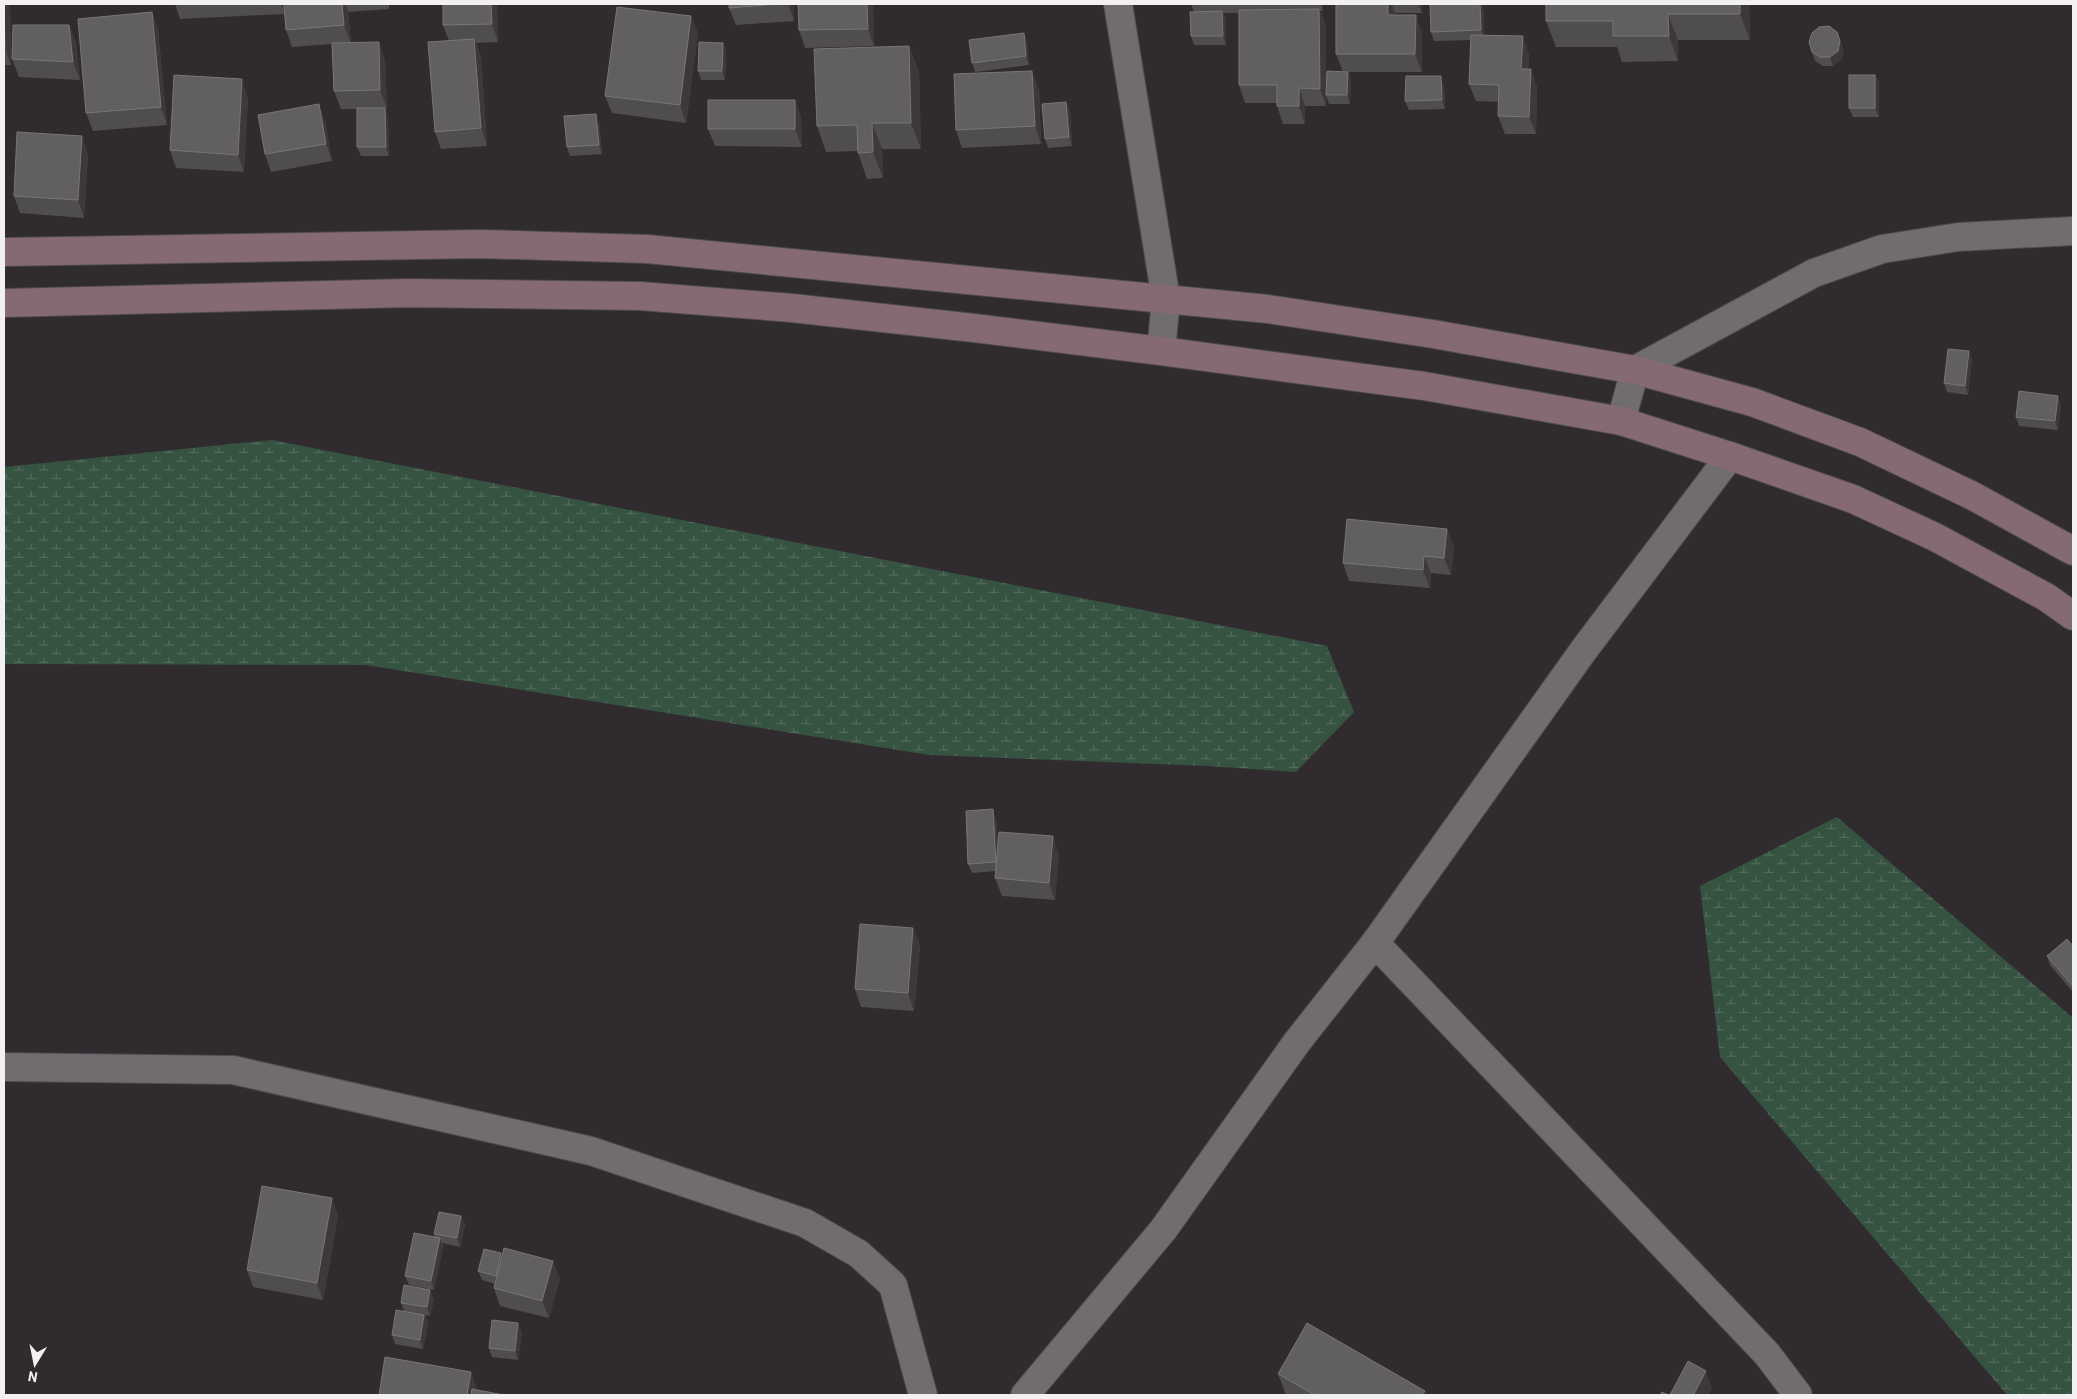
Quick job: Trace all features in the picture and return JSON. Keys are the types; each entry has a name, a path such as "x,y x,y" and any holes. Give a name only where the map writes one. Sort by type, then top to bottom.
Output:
{"street":[{"path":"1118,4 1166,299 1162,351"},
{"path":"1621,421 1635,370 1814,273 1882,249 1958,237 2073,231"},
{"path":"4,252 481,244 647,249 1268,309 1433,334 1635,370 1752,402 1860,442 1973,496 2073,551"},
{"path":"4,303 408,293 640,296 792,308 1162,351 1424,386 1621,421 1730,456 1853,499 1935,537 2029,588 2073,616"},
{"path":"1025,1395 1163,1230 1297,1042 1375,943 1584,651 1730,456"},
{"path":"1375,943 1767,1354 1798,1395"},
{"path":"4,1067 233,1070 591,1151 805,1223 859,1254 894,1285 923,1395"}],"green space":[{"path":"272,440 1327,646 1354,712 1296,772 1207,766 929,755 366,665 4,664 4,467"},
{"path":"1837,817 2073,1018 2073,1395 2007,1395 1720,1057 1700,886"}],"building":[{"path":"284,4 342,4 344,25 286,30"},
{"path":"443,4 491,4 492,24 443,25"},
{"path":"729,4 778,4 729,8"},
{"path":"798,4 867,4 868,29 799,30"},
{"path":"1336,4 1388,4 1388,15 1416,15 1415,54 1336,54"},
{"path":"1430,4 1480,4 1481,30 1431,32"},
{"path":"1546,4 1740,4 1740,14 1668,14 1669,36 1613,36 1613,21 1546,21"},
{"path":"4,7 5,48 4,48"},
{"path":"617,7 691,16 680,105 605,96"},
{"path":"1319,9 1320,89 1299,88 1299,106 1277,106 1277,85 1239,85 1239,10"},
{"path":"1222,11 1223,36 1191,36 1190,12"},
{"path":"152,12 161,107 86,113 78,19"},
{"path":"13,25 69,25 73,62 12,59"},
{"path":"1829,26 1837,32 1840,41 1838,51 1830,57 1820,57 1812,52 1809,42 1812,33 1819,27"},
{"path":"1024,33 1026,56 972,63 969,40"},
{"path":"1471,35 1523,36 1521,69 1531,69 1529,117 1498,116 1499,85 1469,84"},
{"path":"474,39 481,128 435,132 428,42"},
{"path":"379,42 380,90 334,91 332,43"},
{"path":"699,42 723,43 722,71 698,71"},
{"path":"909,46 911,123 872,123 873,152 858,153 857,125 817,126 814,49"},
{"path":"1032,71 1035,126 956,130 954,74"},
{"path":"1327,71 1348,72 1347,95 1326,95"},
{"path":"174,75 242,79 238,155 170,150"},
{"path":"1849,75 1875,75 1875,108 1849,108"},
{"path":"1406,76 1441,76 1442,100 1405,101"},
{"path":"708,100 795,100 795,129 708,129"},
{"path":"1066,102 1069,137 1045,139 1042,104"},
{"path":"319,104 326,144 265,154 258,115"},
{"path":"357,108 385,108 386,147 357,147"},
{"path":"596,114 599,145 567,147 564,116"},
{"path":"17,132 82,136 78,200 14,196"},
{"path":"1948,349 1969,351 1965,386 1944,383"},
{"path":"2019,391 2058,396 2055,421 2016,417"},
{"path":"1347,519 1447,529 1444,558 1424,556 1423,570 1343,563"},
{"path":"993,809 996,862 968,864 966,811"},
{"path":"999,832 1053,836 1049,883 995,878"},
{"path":"860,924 913,928 908,993 855,989"},
{"path":"2067,939 2073,946 2072,985 2047,956"},
{"path":"262,1186 332,1198 317,1283 247,1270"},
{"path":"439,1212 461,1216 457,1238 434,1234"},
{"path":"414,1233 440,1238 431,1281 405,1276"},
{"path":"504,1248 553,1261 542,1301 494,1288"},
{"path":"484,1249 501,1253 496,1276 478,1271"},
{"path":"404,1285 430,1290 427,1307 401,1303"},
{"path":"396,1310 424,1315 420,1340 392,1335"},
{"path":"492,1320 518,1323 515,1351 489,1348"},
{"path":"1307,1323 1425,1391 1422,1395 1315,1395 1278,1374"},
{"path":"385,1357 471,1372 467,1395 379,1395"},
{"path":"1688,1361 1706,1371 1694,1394 1697,1395 1670,1395"},
{"path":"472,1389 504,1395 471,1395"}]}
